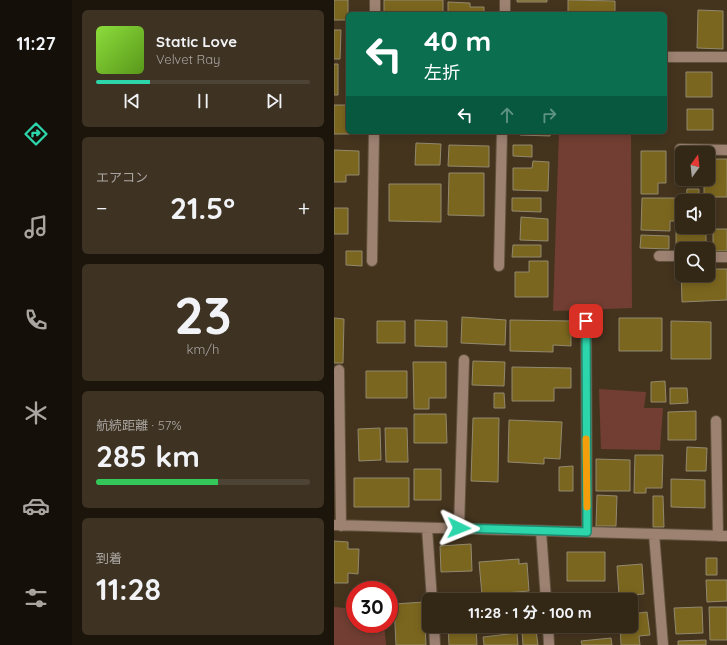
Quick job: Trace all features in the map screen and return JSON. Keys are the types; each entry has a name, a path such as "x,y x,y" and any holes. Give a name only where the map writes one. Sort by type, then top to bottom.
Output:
{"street":[{"path":"375,0 375,12"},
{"path":"505,0 505,12"},
{"path":"667,57 727,57"},
{"path":"372,261 374,134"},
{"path":"499,266 502,134"},
{"path":"715,150 727,150"},
{"path":"659,256 675,256"},
{"path":"715,256 727,257"},
{"path":"586,321 587,532"},
{"path":"459,528 464,360"},
{"path":"339,370 337,526 722,536 716,421"},
{"path":"427,528 432,593"},
{"path":"540,531 545,593"},
{"path":"654,534 663,645"},
{"path":"434,633 435,645"},
{"path":"548,633 549,645"}],"shaded area":[{"path":"559,134 631,134 632,308 553,311"},
{"path":"599,389 646,392 644,408 663,408 660,450 601,449"},
{"path":"334,607 346,608 346,633 385,633 386,645 334,645"}],"building":[{"path":"334,0 348,0 346,20 334,20"},
{"path":"384,0 443,0 443,12 384,12"},
{"path":"517,0 547,0 547,2 517,2"},
{"path":"568,0 615,1 615,12 568,12"},
{"path":"448,2 470,3 470,7 484,7 484,12 448,12"},
{"path":"698,10 723,11 723,49 697,48"},
{"path":"334,30 341,30 340,59 334,59"},
{"path":"334,64 338,64 338,95 334,95"},
{"path":"686,72 712,72 712,97 686,97"},
{"path":"334,105 346,105 346,134 334,134"},
{"path":"687,109 713,109 713,130 687,130"},
{"path":"520,134 550,134 550,136"},
{"path":"416,143 441,144 440,165 415,165"},
{"path":"449,145 489,146 489,167 448,166"},
{"path":"513,145 532,145 532,157 513,156"},
{"path":"334,150 359,151 359,175 346,175 346,182 334,182"},
{"path":"641,151 666,151 666,183 658,183 658,194 641,194"},
{"path":"715,159 727,159 727,197 715,197 715,194 704,194 704,186 715,186"},
{"path":"533,161 549,162 548,191 513,190 513,168 532,168"},
{"path":"449,173 484,173 484,216 448,215"},
{"path":"389,184 441,184 441,222 389,221"},
{"path":"687,189 699,189 699,194 687,194"},
{"path":"512,198 541,198 541,212 512,211"},
{"path":"642,198 675,198 675,221 670,221 670,231 641,230"},
{"path":"334,208 348,208 348,234 334,234"},
{"path":"521,217 548,219 548,241 520,240"},
{"path":"715,229 727,229 727,251 715,251 715,242 713,242 713,234 715,234"},
{"path":"676,234 706,234 706,242 676,242"},
{"path":"641,235 669,236 669,249 640,248"},
{"path":"513,245 541,245 541,257 512,257"},
{"path":"346,251 362,251 362,266 346,265"},
{"path":"529,261 548,261 548,297 515,297 515,272 529,272"},
{"path":"715,269 727,269 727,300 682,302 681,282 715,282"},
{"path":"462,317 506,320 505,345 461,343"},
{"path":"334,318 344,319 343,363 334,363"},
{"path":"619,318 662,318 662,351 619,351"},
{"path":"415,320 447,321 447,347 415,346"},
{"path":"510,320 571,321 571,346 553,345 553,352 510,351"},
{"path":"377,321 405,321 405,343 377,343"},
{"path":"671,321 711,322 711,359 671,359"},
{"path":"473,361 505,362 504,386 472,385"},
{"path":"413,362 446,362 446,398 429,398 429,409 414,409"},
{"path":"512,367 571,368 571,388 554,388 554,401 512,401"},
{"path":"366,371 407,371 407,398 366,398"},
{"path":"665,381 666,402 651,402 651,382"},
{"path":"670,388 687,388 688,403 670,404"},
{"path":"494,393 504,393 505,408 494,408"},
{"path":"696,411 696,440 668,440 668,412"},
{"path":"414,414 446,414 447,443 414,443"},
{"path":"473,418 499,418 498,482 471,481"},
{"path":"509,420 562,422 560,459 544,458 544,464 508,462"},
{"path":"380,428 381,460 359,461 358,429"},
{"path":"385,428 407,428 408,462 386,462"},
{"path":"687,447 707,448 706,471 686,471"},
{"path":"635,455 663,455 662,488 646,488 646,493 634,493"},
{"path":"596,459 630,460 630,491 596,491"},
{"path":"573,466 573,491 559,491 559,467"},
{"path":"414,469 441,469 441,500 414,500"},
{"path":"354,478 409,478 409,507 354,507"},
{"path":"671,479 705,480 705,508 671,507"},
{"path":"597,495 617,496 616,526 596,526"},
{"path":"653,496 663,496 664,527 653,527"},
{"path":"334,541 348,542 348,549 359,549 358,574 348,573 348,581 346,581 346,583 334,583"},
{"path":"471,544 472,571 441,572 440,546"},
{"path":"567,552 605,552 605,581 567,581"},
{"path":"706,558 717,558 717,575 706,575"},
{"path":"519,559 519,564 527,563 529,591 482,593 479,562"},
{"path":"642,564 644,594 619,593 617,566"},
{"path":"706,580 727,580 727,601 707,602"},
{"path":"422,602 422,633 425,633 426,645 396,645 395,633 398,633 398,604"},
{"path":"702,607 703,633 676,634 674,608"},
{"path":"709,607 727,607 727,640 710,640"},
{"path":"647,612 650,635 639,636 640,645 621,645 620,633 638,633 638,613"},
{"path":"448,633 476,633 477,645 449,645"},
{"path":"517,633 518,645 484,645 483,637"},
{"path":"522,633 536,633 538,645 523,645"},
{"path":"611,638 612,645 582,645 581,641"},
{"path":"706,640 706,645 678,645 678,641"}],"slow traffic":[{"path":"586,439 587,507"}],"route":[{"path":"459,528 587,532 586,321"}]}
